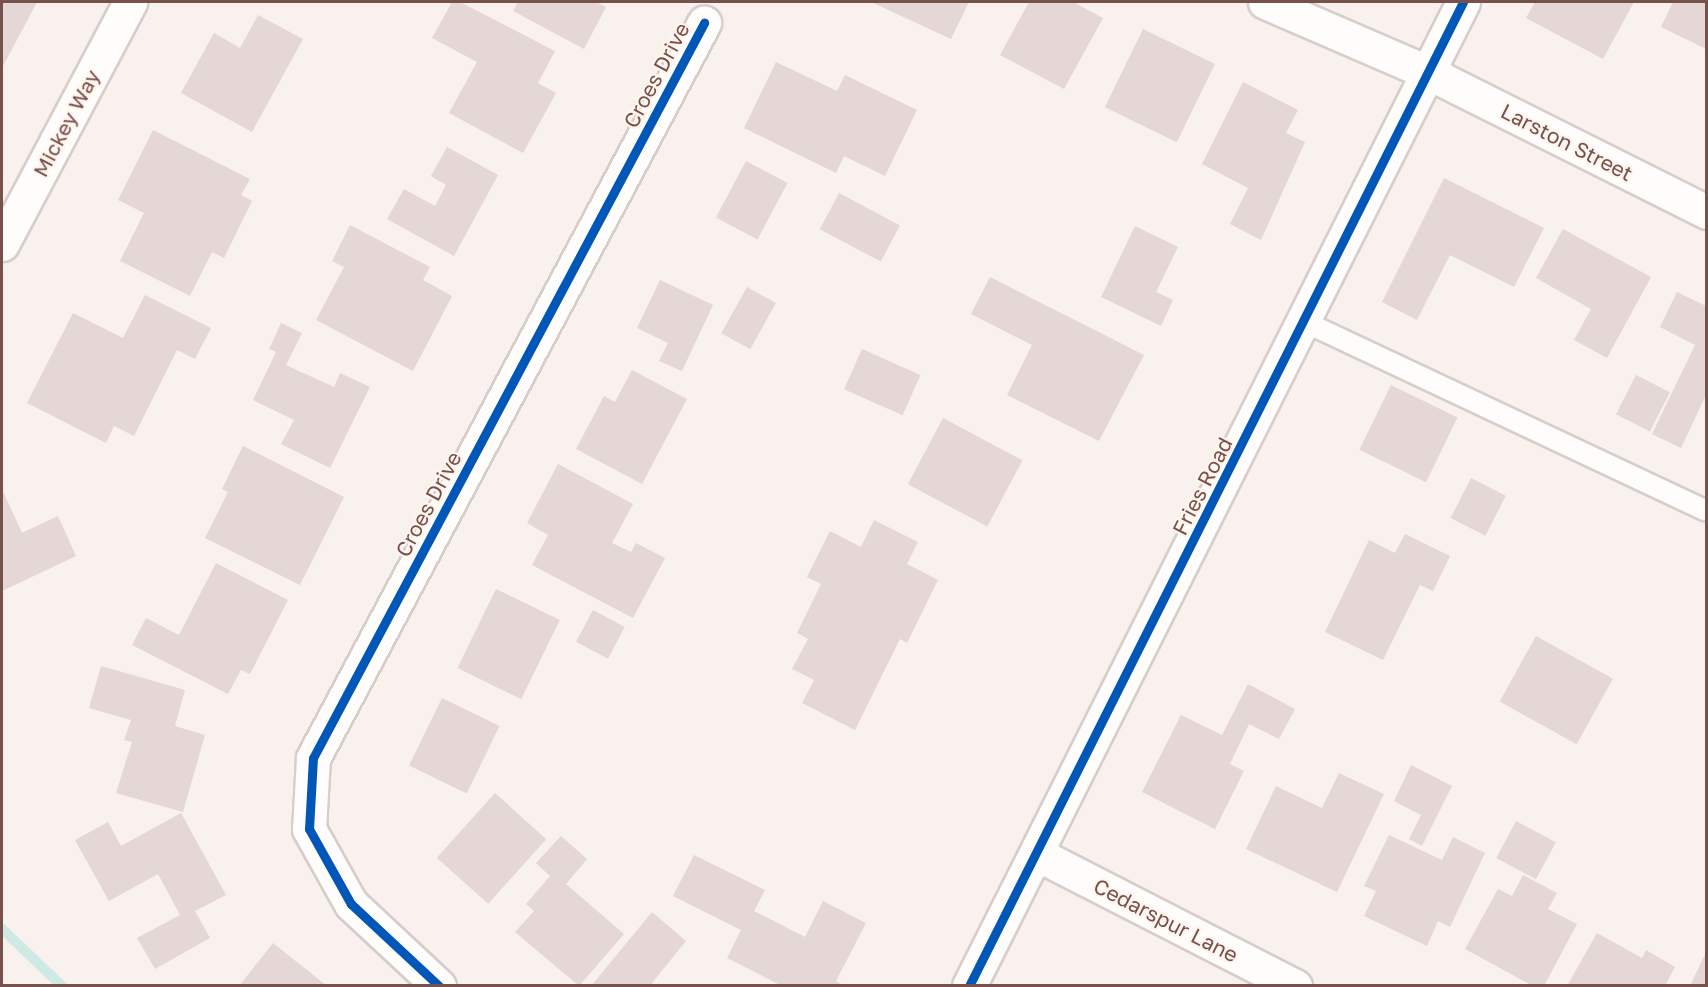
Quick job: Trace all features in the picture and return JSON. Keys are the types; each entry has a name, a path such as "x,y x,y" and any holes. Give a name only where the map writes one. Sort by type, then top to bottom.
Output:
{"street":[{"name":"Mickey Way","path":"2,244 130,2"},
{"name":"Larston Street","path":"1264,2 1427,72 1707,212"},
{"name":"Fries Road","path":"969,986 1305,322 1463,2"},
{"name":"Croes Drive","path":"439,986 351,904 309,829 314,758 704,23"},
{"name":"Cedarspur Lane","path":"1037,854 1295,986"}],"lane":[{"path":"1305,322 1707,512"}],"building":[{"path":"2,2 37,2 2,68"},
{"path":"452,2 460,2 555,51 538,83 556,93 523,153 449,113 477,62 432,38"},
{"path":"518,2 596,2 606,7 584,49 513,11"},
{"path":"871,2 969,2 951,39"},
{"path":"1029,2 1073,2 1103,18 1064,89 1000,55"},
{"path":"1535,2 1634,2 1603,59 1526,18"},
{"path":"1673,2 1706,2 1706,49 1661,27"},
{"path":"258,15 303,39 252,132 181,93 214,33 240,48"},
{"path":"1143,29 1215,64 1177,142 1105,107"},
{"path":"776,62 837,91 845,75 917,110 885,176 844,156 836,173 744,128"},
{"path":"1243,82 1298,110 1286,133 1305,142 1261,240 1230,224 1248,188 1202,164"},
{"path":"153,130 250,179 241,195 252,201 224,258 212,252 190,296 120,261 144,213 118,200"},
{"path":"447,147 498,175 454,256 387,219 404,189 435,206 446,185 431,176"},
{"path":"746,161 787,183 757,240 716,218"},
{"path":"1444,178 1544,228 1514,287 1450,255 1417,320 1382,302"},
{"path":"839,193 900,225 881,262 820,229"},
{"path":"350,225 430,267 423,280 452,296 413,371 316,320 344,267 332,261"},
{"path":"1135,226 1178,247 1156,292 1173,300 1161,326 1101,297"},
{"path":"1563,229 1651,277 1607,358 1574,340 1591,309 1536,278"},
{"path":"990,277 1144,355 1099,441 1007,395 1032,345 971,314"},
{"path":"660,280 713,305 682,371 659,361 668,343 637,328"},
{"path":"747,287 776,303 750,349 721,333"},
{"path":"1677,292 1706,306 1706,395 1681,448 1652,434 1695,345 1660,327"},
{"path":"145,295 211,328 195,359 177,350 134,436 114,426 106,443 27,403 73,313 123,338"},
{"path":"281,323 302,333 286,365 334,387 340,373 370,387 330,468 281,444 294,420 253,400 276,352 269,349"},
{"path":"862,349 920,375 903,415 844,389"},
{"path":"632,370 687,399 642,484 576,449 604,396 615,402"},
{"path":"1636,375 1670,392 1650,431 1616,414"},
{"path":"1391,385 1458,417 1426,482 1359,450"},
{"path":"943,418 1022,460 987,526 908,484"},
{"path":"243,446 344,497 300,585 205,538 228,492 222,489"},
{"path":"558,464 633,504 612,543 631,552 636,543 665,558 633,618 532,565 548,535 527,523"},
{"path":"1471,478 1506,496 1485,536 1451,518"},
{"path":"2,489 22,533 58,516 76,556 2,591"},
{"path":"874,520 918,542 907,564 938,580 907,643 900,639 855,730 802,703 814,680 792,669 808,639 797,633 821,584 807,577 830,531 861,547"},
{"path":"1405,534 1450,556 1433,591 1420,585 1383,660 1325,632 1369,540 1395,553"},
{"path":"216,563 288,600 250,674 241,670 228,694 132,645 146,618 179,635"},
{"path":"496,589 560,620 521,699 457,668"},
{"path":"593,610 625,627 608,659 576,642"},
{"path":"1536,636 1613,679 1577,744 1500,702"},
{"path":"101,666 185,690 175,726 205,735 183,812 116,793 132,742 124,740 131,720 89,708"},
{"path":"1248,684 1295,709 1279,739 1249,724 1230,764 1244,771 1215,829 1142,792 1181,715 1222,735"},
{"path":"442,698 500,726 467,793 409,765"},
{"path":"1411,765 1452,786 1422,846 1409,839 1421,815 1394,801"},
{"path":"1339,773 1384,794 1337,892 1246,849 1276,786 1322,808"},
{"path":"495,793 546,839 488,904 437,858"},
{"path":"181,813 226,895 195,911 210,938 155,969 137,938 180,915 158,874 109,901 75,840 108,822 121,846"},
{"path":"1516,821 1556,842 1536,879 1496,858"},
{"path":"1389,835 1442,860 1453,837 1485,853 1450,927 1438,921 1427,946 1364,916 1376,891 1364,886"},
{"path":"561,836 587,859 566,884 624,934 579,986 515,932 534,911 526,904 550,876 536,863"},
{"path":"694,855 765,890 754,911 805,937 823,901 866,923 836,981 845,986 782,986 727,958 741,930 673,896"},
{"path":"1523,875 1557,893 1548,909 1577,924 1544,986 1533,986 1465,949 1498,889 1512,896"},
{"path":"652,912 686,941 652,983 655,986 591,986"},
{"path":"1597,933 1642,958 1646,950 1675,967 1665,986 1567,986"},
{"path":"273,943 327,986 239,986"},
{"path":"1706,952 1706,986 1690,986"}],"waterway":[{"path":"2,929 62,986"}],"cycle path":[{"path":"969,986 1463,2"},
{"path":"439,986 351,904 309,829 313,758 704,23"}]}
